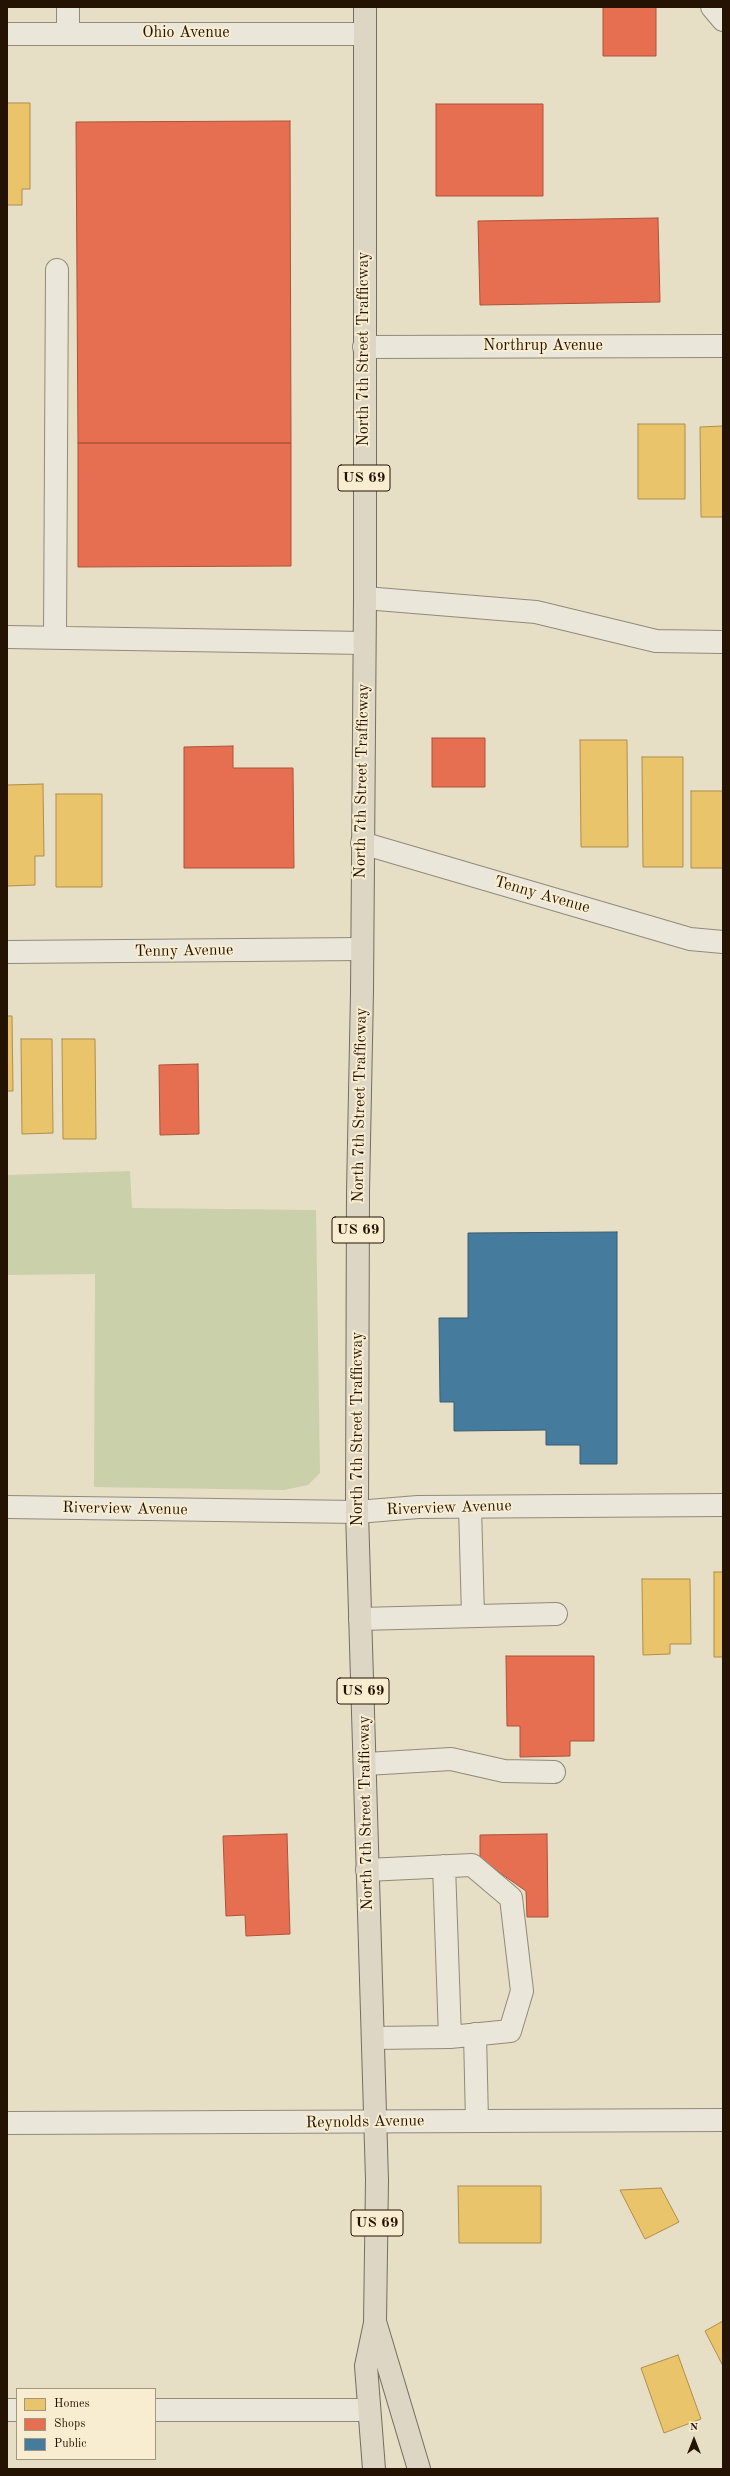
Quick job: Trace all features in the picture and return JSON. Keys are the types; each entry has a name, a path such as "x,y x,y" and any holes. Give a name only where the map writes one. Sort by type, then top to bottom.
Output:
{"main road":[{"name":"North 7th Street Trafficway","path":"366,7 364,347 365,598 358,1192 357,1512 376,2122 375,2324 366,2366 368,2410 374,2469"},
{"name":"North 7th Street Trafficway","path":"375,2324 419,2469"}],"street":[{"path":"68,7 68,33"},
{"path":"712,7 723,20"},
{"name":"Ohio Avenue","path":"7,34 365,34"},
{"path":"55,637 58,270"},
{"name":"Northrup Avenue","path":"364,347 723,346"},
{"path":"365,598 536,612 656,641 723,642"},
{"path":"7,637 364,643"},
{"name":"Tenny Avenue","path":"362,843 690,939 723,942"},
{"name":"Tenny Avenue","path":"7,952 361,948"},
{"name":"Riverview Avenue","path":"7,1507 357,1512 418,1507 723,1505"},
{"path":"470,1507 472,1616"},
{"path":"360,1619 556,1614"},
{"path":"366,1764 419,1759 451,1759 504,1771 554,1772"},
{"path":"367,1870 472,1865 511,1898 522,1990 510,2031 450,2037 373,2038"},
{"path":"444,1866 450,2037"},
{"path":"475,2034 477,2121"},
{"name":"Reynolds Avenue","path":"7,2123 723,2120"},
{"path":"156,2410 368,2410"}],"green space":[{"path":"130,1171 132,1208 316,1210 320,1473 308,1485 284,1490 94,1487 95,1274 7,1275 7,1175"}],"building: Homes":[{"path":"7,103 30,103 30,189 22,189 22,205 7,205"},
{"path":"638,424 685,424 685,499 638,499"},
{"path":"723,426 723,517 701,517 700,427"},
{"path":"580,740 627,740 628,847 581,847"},
{"path":"642,757 683,757 683,867 643,867"},
{"path":"43,784 44,856 35,856 35,885 7,886 7,785"},
{"path":"691,791 723,791 723,868 691,868"},
{"path":"56,794 102,794 102,887 56,887"},
{"path":"7,1016 12,1016 13,1091 7,1091"},
{"path":"21,1039 52,1039 53,1133 22,1134"},
{"path":"62,1039 95,1039 96,1139 63,1139"},
{"path":"714,1572 723,1572 723,1657 714,1657"},
{"path":"642,1579 690,1579 691,1644 670,1644 670,1654 643,1655"},
{"path":"458,2186 541,2186 541,2243 459,2243"},
{"path":"661,2188 679,2222 645,2239 620,2190"},
{"path":"723,2321 723,2366 705,2331"},
{"path":"678,2355 701,2419 664,2433 641,2368"}],"building: Shops":[{"path":"603,7 656,7 656,56 603,56"},
{"path":"436,104 543,104 543,196 436,196"},
{"path":"290,121 291,443 78,443 76,122"},
{"path":"658,218 660,302 480,305 478,221"},
{"path":"78,443 291,443 291,566 78,567"},
{"path":"432,738 485,738 485,787 432,787"},
{"path":"233,746 233,768 293,768 294,868 184,868 184,747"},
{"path":"198,1064 199,1134 160,1135 159,1065"},
{"path":"506,1656 594,1656 594,1741 570,1741 570,1756 520,1757 520,1726 507,1726"},
{"path":"287,1834 290,1934 246,1936 245,1915 226,1916 223,1836"},
{"path":"547,1834 548,1917 527,1917 526,1891 480,1859 480,1835"}],"building: Public":[{"path":"617,1232 617,1464 580,1464 580,1445 546,1445 546,1430 454,1431 454,1402 440,1402 439,1318 468,1318 468,1233"}]}
